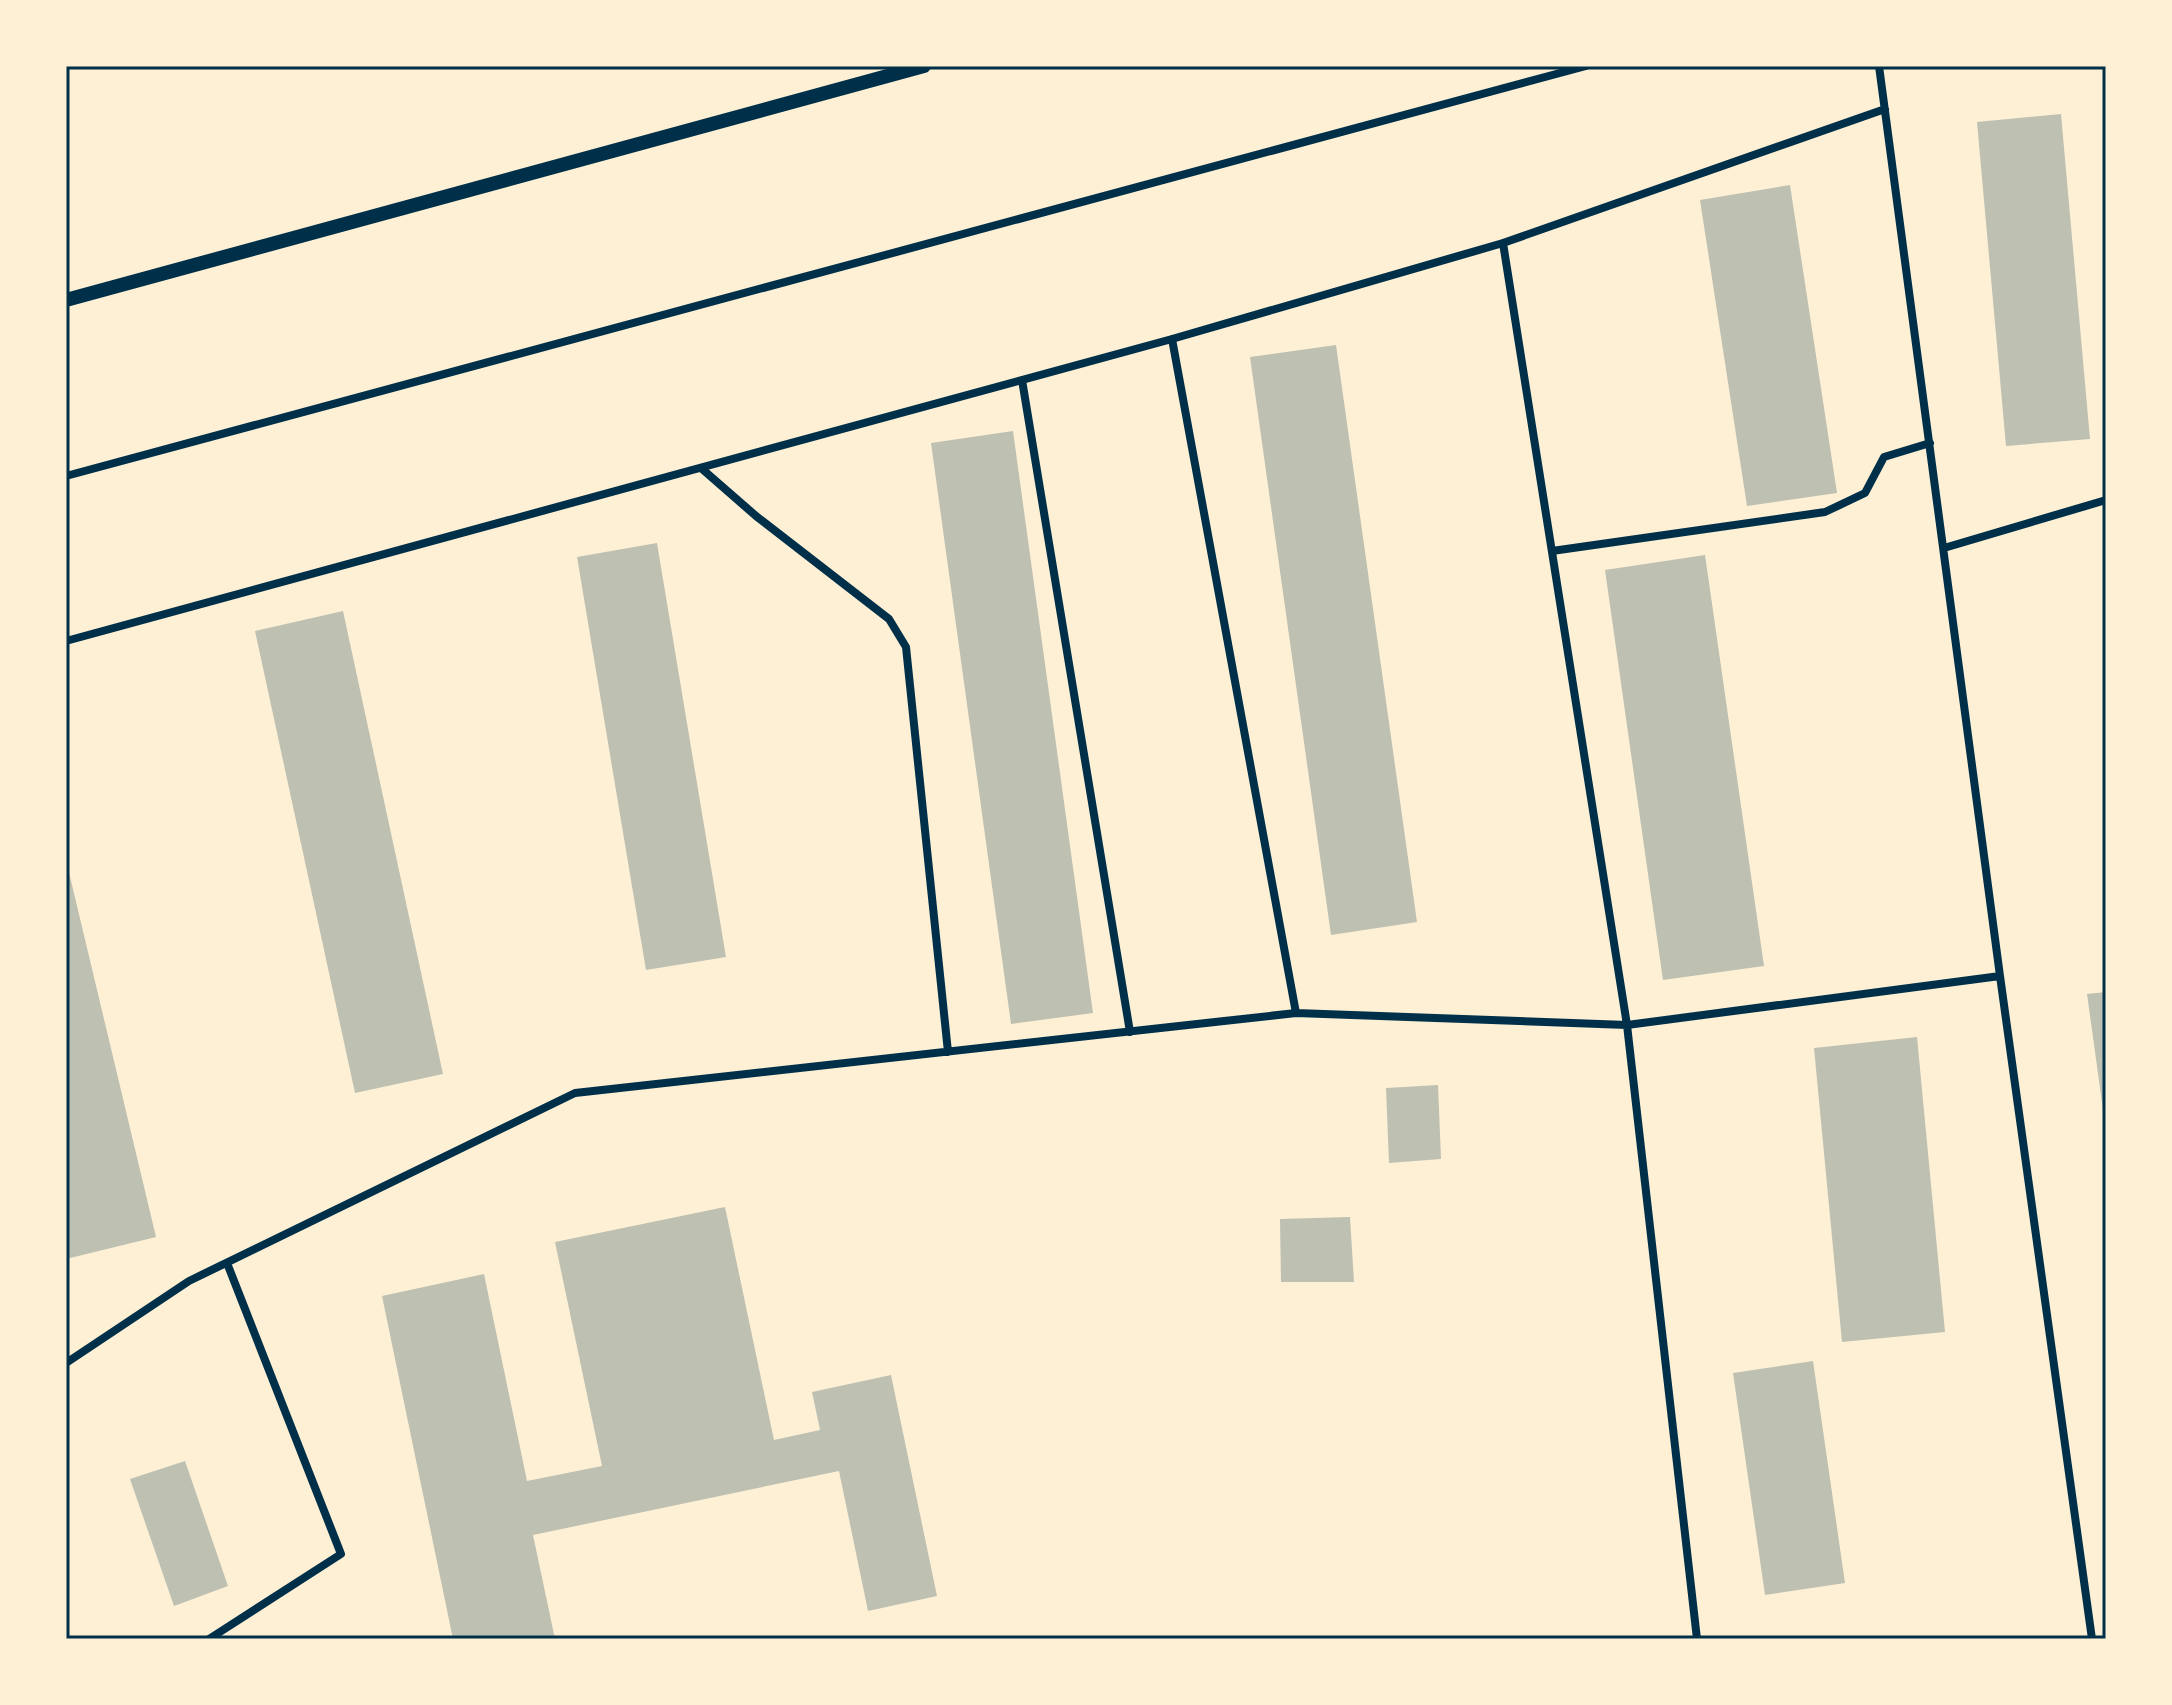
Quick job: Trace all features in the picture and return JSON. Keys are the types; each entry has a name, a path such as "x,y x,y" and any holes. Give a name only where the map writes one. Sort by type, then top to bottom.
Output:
{"street":[{"path":"66,300 924,66"},
{"path":"66,476 1586,66"},
{"path":"1879,66 2092,1639"},
{"path":"66,641 1172,339 1503,243 1885,109"},
{"path":"1503,243 1627,1025 1697,1639"},
{"path":"1172,339 1296,1013"},
{"path":"1022,380 1130,1032"},
{"path":"1552,551 1825,512 1865,493 1884,457 1930,443"},
{"path":"701,468 756,516 889,619 906,647 948,1052"},
{"path":"1944,548 2106,500"},
{"path":"66,1363 189,1281 575,1093 1296,1013 1627,1025 2000,976"},
{"path":"209,1639 341,1554 227,1263"}],"building":[{"path":"2061,114 2090,439 2006,446 1977,122"},
{"path":"1790,185 1837,493 1747,506 1700,200"},
{"path":"1336,345 1417,922 1331,935 1250,357"},
{"path":"1013,431 1093,1013 1011,1024 931,443"},
{"path":"657,543 726,957 646,970 577,557"},
{"path":"1705,555 1764,966 1663,980 1605,570"},
{"path":"343,611 443,1074 355,1093 255,631"},
{"path":"66,865 156,1237 66,1259"},
{"path":"2106,992 2106,1117 2104,1117 2087,994"},
{"path":"1917,1037 1945,1332 1842,1342 1814,1048"},
{"path":"1438,1085 1441,1159 1389,1163 1386,1088"},
{"path":"725,1207 774,1440 820,1430 812,1392 891,1375 937,1596 868,1611 839,1471 533,1535 555,1639 453,1639 382,1296 484,1274 527,1481 602,1466 555,1242"},
{"path":"1350,1217 1354,1282 1281,1282 1280,1219"},
{"path":"1813,1361 1845,1583 1765,1595 1733,1373"},
{"path":"185,1461 228,1586 174,1606 130,1479"}]}
